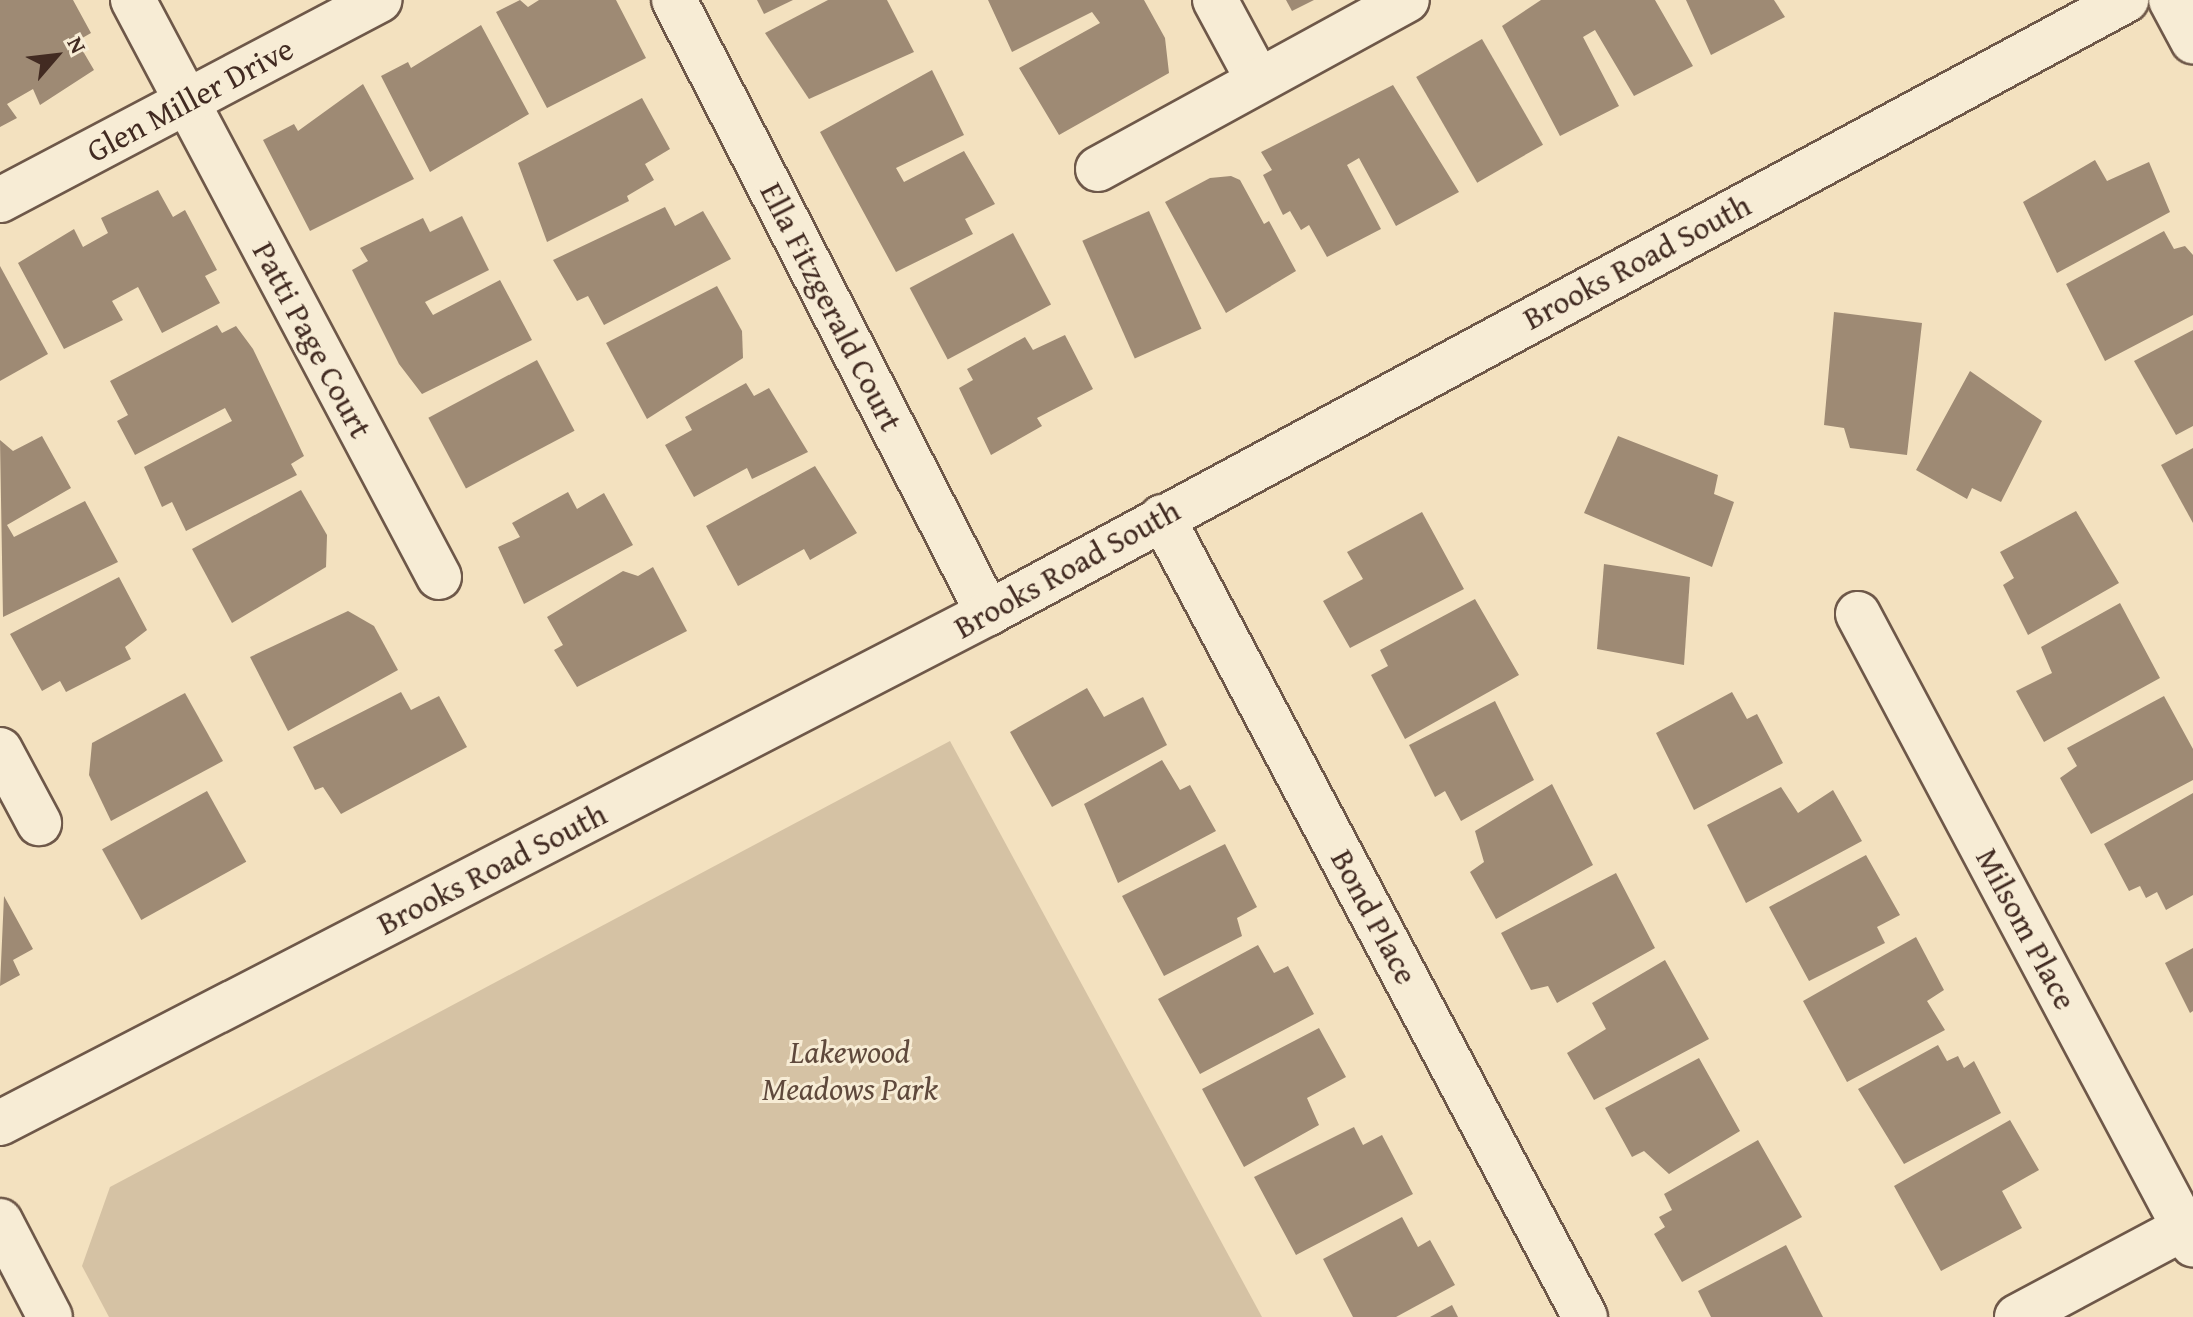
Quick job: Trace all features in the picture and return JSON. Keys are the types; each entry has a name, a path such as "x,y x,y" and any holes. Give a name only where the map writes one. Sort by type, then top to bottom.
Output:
{"street":[{"name":"Patti Page Court","path":"133,0 439,577"},
{"name":"Glen Miller Drive","path":"0,200 379,0"},
{"name":"Ella Fitzgerald Court","path":"674,0 988,613"},
{"path":"1215,0 1258,80"},
{"path":"1098,169 1407,0"},
{"name":"Brooks Road South","path":"0,1123 988,613 2126,0"},
{"path":"2171,0 2193,41"},
{"name":"Bond Place","path":"1162,517 1585,1317"},
{"name":"Milsom Place","path":"1858,614 2190,1232"},
{"path":"0,750 39,823"},
{"path":"0,1221 50,1317"},
{"path":"2017,1317 2190,1232"}],"green space":[{"name":"Lakewood Meadows Park","path":"950,741 1262,1317 109,1317 82,1266 110,1187"}],"building":[{"path":"0,0 73,0 91,33 77,41 94,70 40,105 33,89 7,104 17,118 0,127"},
{"path":"520,0 528,7 539,0 616,0 646,58 547,108 496,12"},
{"path":"757,0 793,0 764,14"},
{"path":"828,0 887,0 914,52 809,99 765,33"},
{"path":"988,0 1144,0 1165,38 1169,73 1059,135 1019,68 1100,23 1092,12 1012,52"},
{"path":"1286,0 1314,0 1292,11"},
{"path":"1541,0 1655,0 1693,66 1634,96 1595,30 1583,37 1619,106 1560,136 1502,26"},
{"path":"1686,0 1774,0 1785,17 1711,55"},
{"path":"481,25 529,114 430,172 381,76 408,62 411,68"},
{"path":"1482,39 1543,145 1477,183 1416,77"},
{"path":"932,70 964,135 896,168 904,182 964,151 995,204 965,219 973,234 896,272 820,132"},
{"path":"363,84 414,179 310,231 263,140 294,124 298,131"},
{"path":"1393,85 1459,192 1396,226 1359,158 1347,165 1381,229 1327,257 1309,225 1301,230 1290,211 1283,215 1263,175 1272,170 1261,152"},
{"path":"642,98 670,149 645,164 654,180 627,196 629,201 547,242 518,163"},
{"path":"2095,160 2107,181 2149,162 2170,212 2057,273 2023,202"},
{"path":"1231,176 1240,180 1264,224 1269,221 1296,271 1226,313 1165,202 1210,178"},
{"path":"158,190 173,217 185,210 217,270 205,276 220,303 162,333 138,287 112,301 123,320 64,349 18,263 74,229 83,247 108,233 101,218"},
{"path":"665,207 675,226 703,211 731,259 604,325 588,296 577,301 553,260"},
{"path":"1149,211 1201,329 1135,359 1082,241"},
{"path":"462,216 489,270 425,302 433,315 500,280 532,340 422,394 399,364 352,270 368,261 360,248 423,218 430,232"},
{"path":"2164,231 2174,249 2185,246 2193,255 2193,315 2105,361 2066,284"},
{"path":"1013,233 1051,305 948,359 910,288"},
{"path":"0,266 48,354 0,381"},
{"path":"717,286 742,331 743,358 647,419 606,343"},
{"path":"1834,312 1922,323 1907,455 1850,448 1844,428 1824,425"},
{"path":"217,325 222,333 236,326 253,349 304,456 291,464 297,475 186,531 172,502 162,507 144,467 232,421 225,408 135,455 117,421 128,415 110,381"},
{"path":"2193,330 2193,426 2176,435 2134,361"},
{"path":"1065,335 1093,389 1037,418 1042,426 991,455 959,388 973,380 967,369 1025,337 1033,350"},
{"path":"537,360 575,431 466,488 428,418"},
{"path":"1970,371 2042,421 2001,502 1972,488 1967,499 1916,470"},
{"path":"746,383 754,396 769,388 808,452 752,479 747,468 694,497 665,445 692,430 685,417"},
{"path":"42,436 71,488 7,525 14,537 85,501 118,562 3,617 0,440 13,451"},
{"path":"1618,436 1718,475 1714,494 1734,502 1712,567 1584,513"},
{"path":"2193,448 2193,523 2161,465"},
{"path":"815,466 857,533 810,560 804,549 738,586 706,526"},
{"path":"301,490 327,535 326,567 232,623 192,549"},
{"path":"568,492 577,509 604,493 633,545 524,604 498,547 520,537 512,523"},
{"path":"2076,511 2119,583 2028,635 2003,585 2014,578 2000,552"},
{"path":"1422,512 1464,589 1350,648 1323,601 1363,579 1347,552"},
{"path":"1604,564 1690,577 1684,665 1597,649"},
{"path":"653,567 687,631 577,687 554,650 563,645 547,617 623,571 638,576"},
{"path":"119,577 147,630 125,647 131,659 66,692 60,681 42,691 10,634"},
{"path":"1475,599 1519,675 1405,739 1371,675 1388,666 1380,650"},
{"path":"2120,603 2160,678 2044,742 2016,691 2052,673 2041,647"},
{"path":"348,611 374,626 398,670 288,731 250,657"},
{"path":"1087,688 1104,717 1143,697 1167,745 1052,807 1010,732"},
{"path":"401,692 411,710 439,696 467,747 341,814 323,787 315,790 293,747"},
{"path":"1732,692 1747,719 1757,714 1783,763 1694,810 1656,733"},
{"path":"185,693 223,761 111,821 89,775 92,743"},
{"path":"2164,696 2193,749 2193,780 2091,834 2060,778 2077,766 2067,748"},
{"path":"1495,701 1534,780 1461,821 1445,791 1435,797 1409,745"},
{"path":"1162,760 1180,790 1190,785 1216,831 1118,883 1084,804"},
{"path":"1552,784 1593,865 1496,919 1470,872 1484,862 1475,831"},
{"path":"1781,787 1798,813 1833,790 1862,841 1746,903 1707,825"},
{"path":"207,791 246,862 141,920 102,849"},
{"path":"2193,793 2193,895 2166,910 2157,892 2146,898 2140,886 2129,891 2104,844"},
{"path":"1225,844 1257,907 1237,918 1242,936 1164,976 1122,896"},
{"path":"1866,855 1900,915 1877,927 1885,943 1809,981 1769,907"},
{"path":"1616,873 1655,948 1557,1003 1548,986 1531,990 1501,933"},
{"path":"4,896 33,949 13,960 20,975 0,986"},
{"path":"1916,937 1944,990 1927,1001 1945,1030 1847,1082 1803,1001"},
{"path":"1258,945 1274,973 1288,966 1314,1014 1200,1074 1158,999"},
{"path":"2193,948 2193,1011 2190,1013 2165,963"},
{"path":"1665,960 1709,1039 1594,1100 1567,1053 1606,1029 1592,1003"},
{"path":"1319,1028 1346,1077 1307,1098 1319,1125 1244,1167 1202,1089"},
{"path":"1938,1045 1947,1061 1958,1056 1964,1068 1974,1061 2001,1113 1904,1164 1858,1089"},
{"path":"1699,1058 1740,1131 1669,1174 1644,1151 1632,1157 1605,1108"},
{"path":"2010,1120 2039,1170 2002,1191 2022,1228 1941,1271 1894,1186"},
{"path":"1354,1127 1363,1145 1382,1135 1413,1194 1296,1255 1254,1177"},
{"path":"1758,1140 1802,1217 1682,1282 1654,1234 1665,1227 1659,1217 1672,1210 1664,1194"},
{"path":"1402,1217 1418,1247 1430,1240 1455,1285 1396,1317 1353,1317 1323,1259"},
{"path":"1786,1245 1823,1317 1711,1317 1698,1291"},
{"path":"1452,1305 1458,1317 1430,1317"}]}
